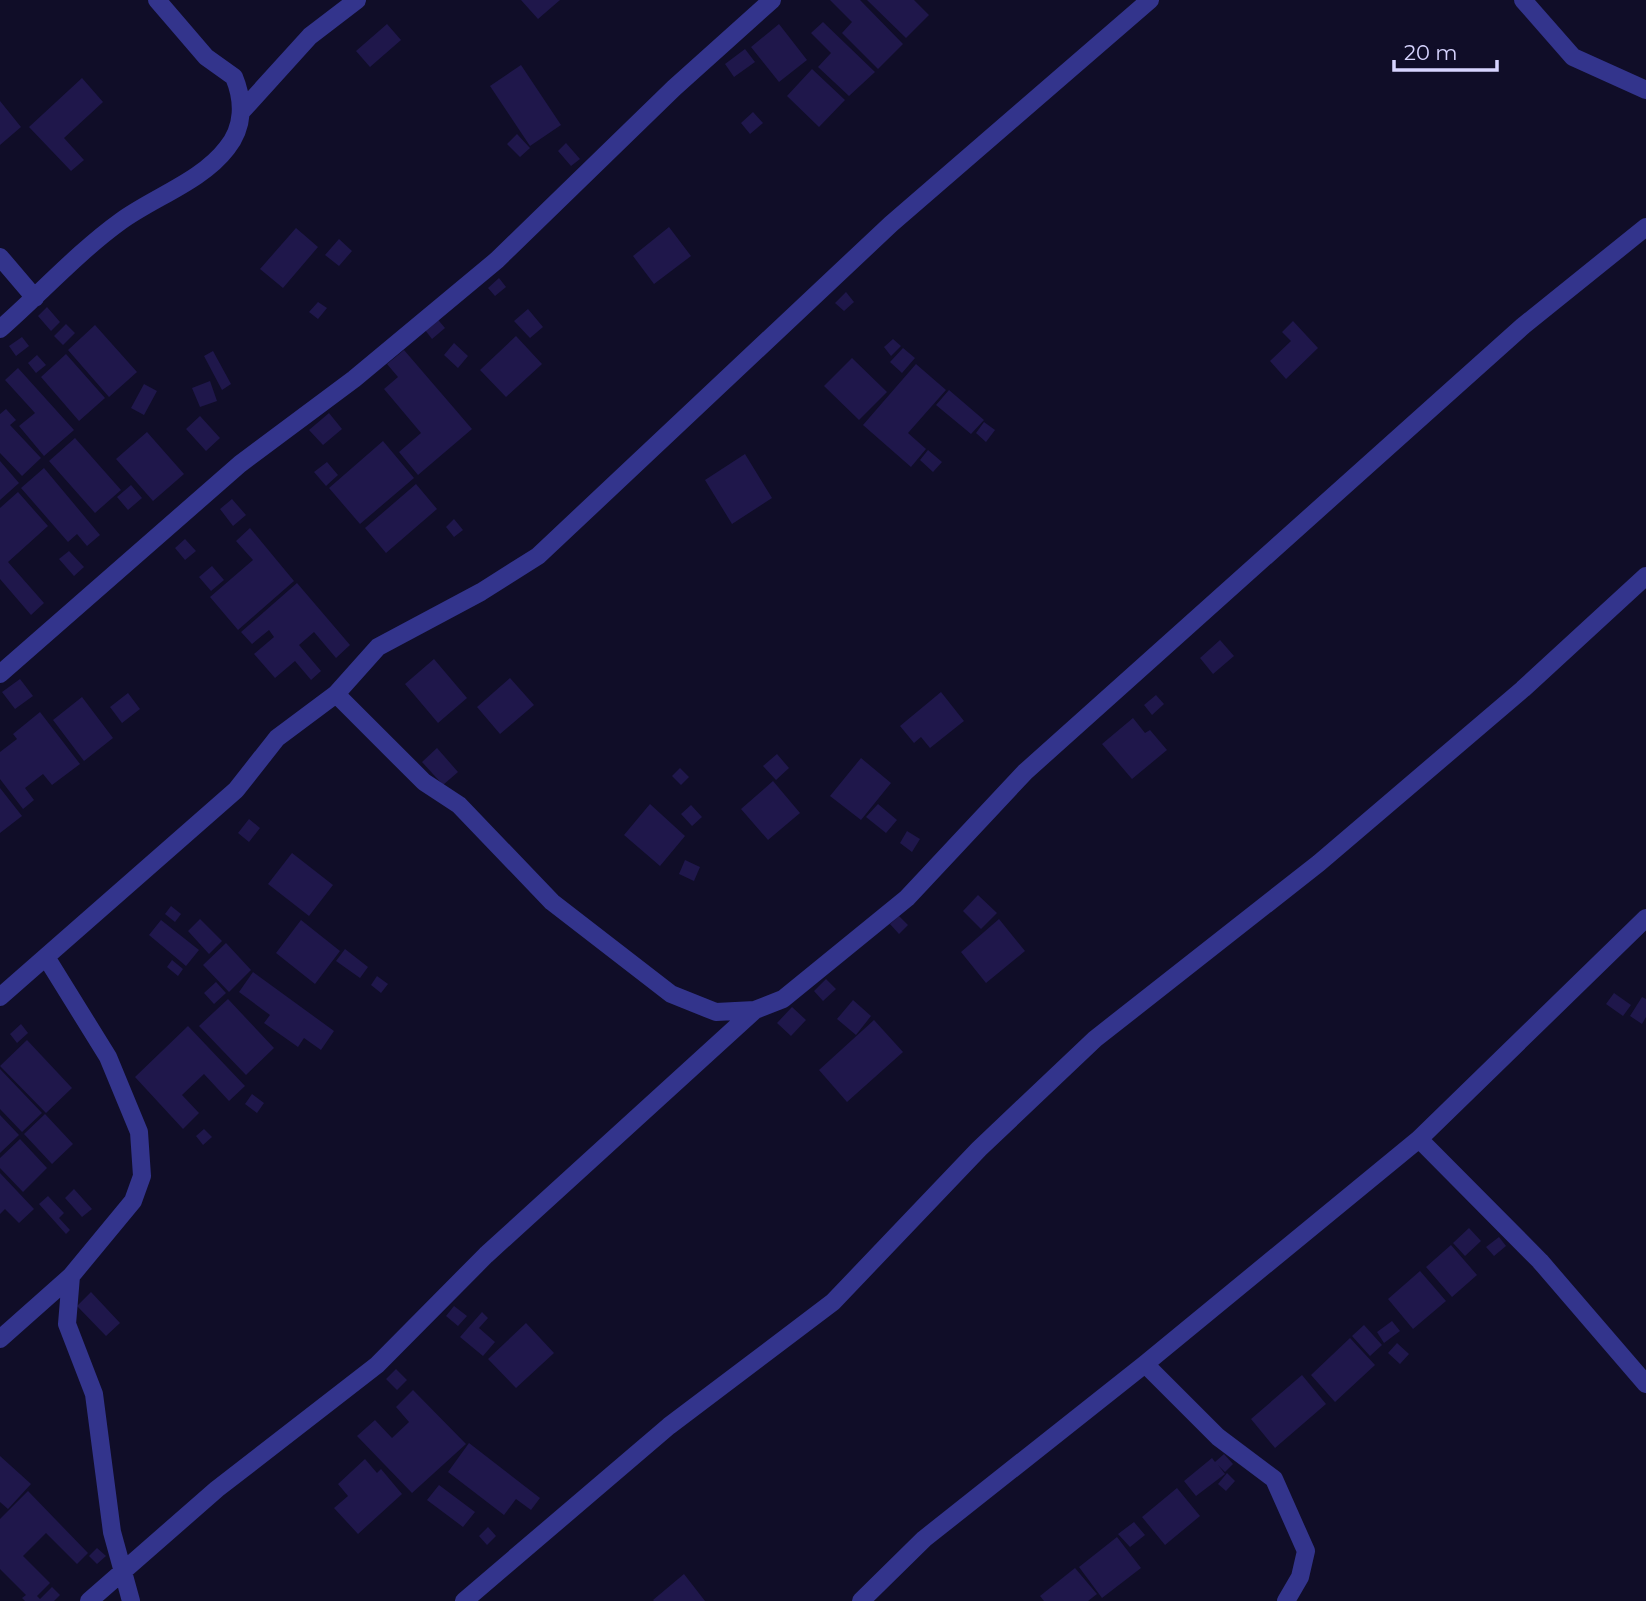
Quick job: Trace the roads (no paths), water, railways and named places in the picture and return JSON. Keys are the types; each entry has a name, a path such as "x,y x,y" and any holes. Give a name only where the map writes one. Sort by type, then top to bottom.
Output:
{"street":[{"path":"0,329 120,222 209,166 228,148 239,127 242,111 234,77 206,57 157,0"},
{"path":"242,111 310,36 357,0"},
{"path":"0,674 240,464 354,379 497,260 674,88 772,0"},
{"path":"0,997 236,790 277,738 336,694 377,647 481,592 538,556 891,224 1150,0"},
{"path":"1523,0 1573,57 1646,90"},
{"path":"336,694 424,782 459,805 552,902 671,994 716,1012 755,1010 783,999 907,898 1025,772 1523,326 1646,227"},
{"path":"0,257 35,298"},
{"path":"464,1601 669,1426 833,1302 979,1149 1095,1039 1319,863 1523,689 1646,576"},
{"path":"860,1601 924,1539 1145,1364 1419,1139 1646,918"},
{"path":"0,1339 71,1276 133,1201 142,1176 139,1132 108,1057 46,957"},
{"path":"89,1601 217,1489 377,1365 486,1255 755,1010"},
{"path":"1419,1139 1540,1261 1646,1384"},
{"path":"71,1276 67,1324 94,1394 112,1532 131,1601"},
{"path":"1145,1364 1218,1437 1274,1479 1306,1551 1300,1577 1286,1601"}]}
